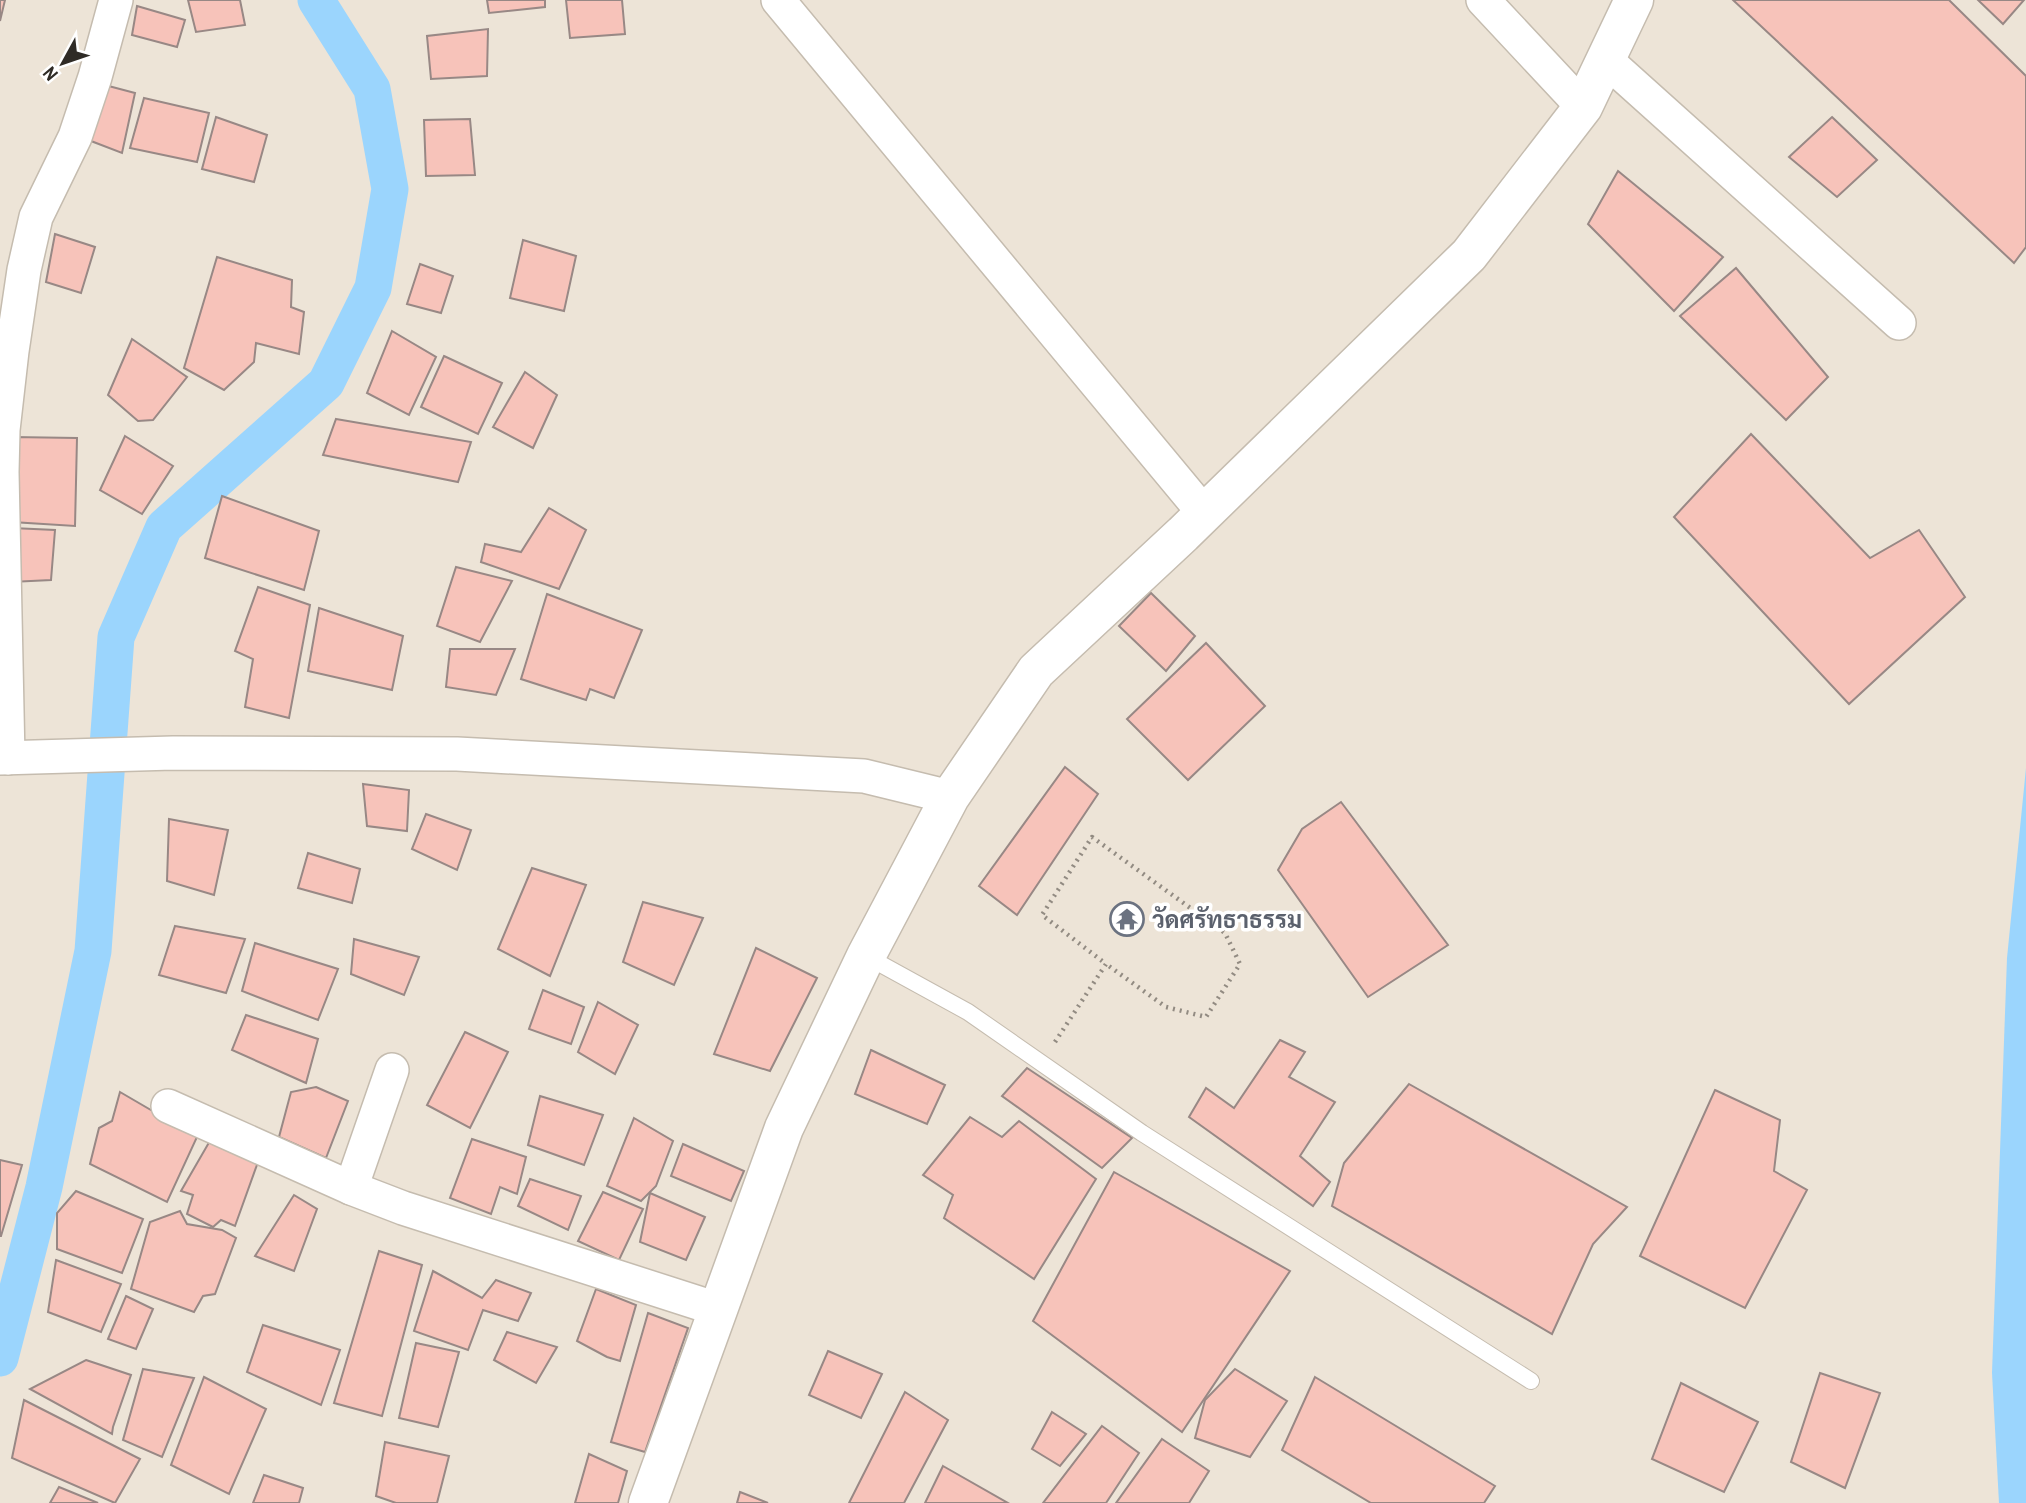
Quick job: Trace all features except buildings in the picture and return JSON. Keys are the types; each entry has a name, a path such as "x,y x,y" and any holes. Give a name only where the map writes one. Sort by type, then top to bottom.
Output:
{"street":[{"path":"116,0 95,78 75,137 36,217 24,270 12,351 3,430 2,472 9,758 173,753 457,754 864,776 950,797"},
{"path":"778,0 1205,513"},
{"path":"1483,0 1583,107"},
{"path":"648,1503 784,1128 866,956 950,797 1036,671 1205,513 1469,255 1583,107 1634,0"},
{"path":"1606,60 1899,323"},
{"path":"351,1188 392,1070"},
{"path":"168,1106 351,1188 416,1212 717,1309"}],"lane":[{"path":"866,956 968,1012 1142,1133 1531,1381"}],"path":[{"path":"1092,837 1225,933 1240,964 1206,1017 1166,1007 1106,964 1042,915 1092,837"},
{"path":"1041,1064 1106,964"}],"water":[{"path":"2026,768 2026,1503 1999,1503 1992,1373 2007,958"}],"waterway":[{"path":"0,1358 44,1187 93,951 116,637 164,527 326,383 373,288 390,189 372,89 316,0"}],"place":[{"name":"วัดศรัทธาธรรม","path":"1127,919"}]}
